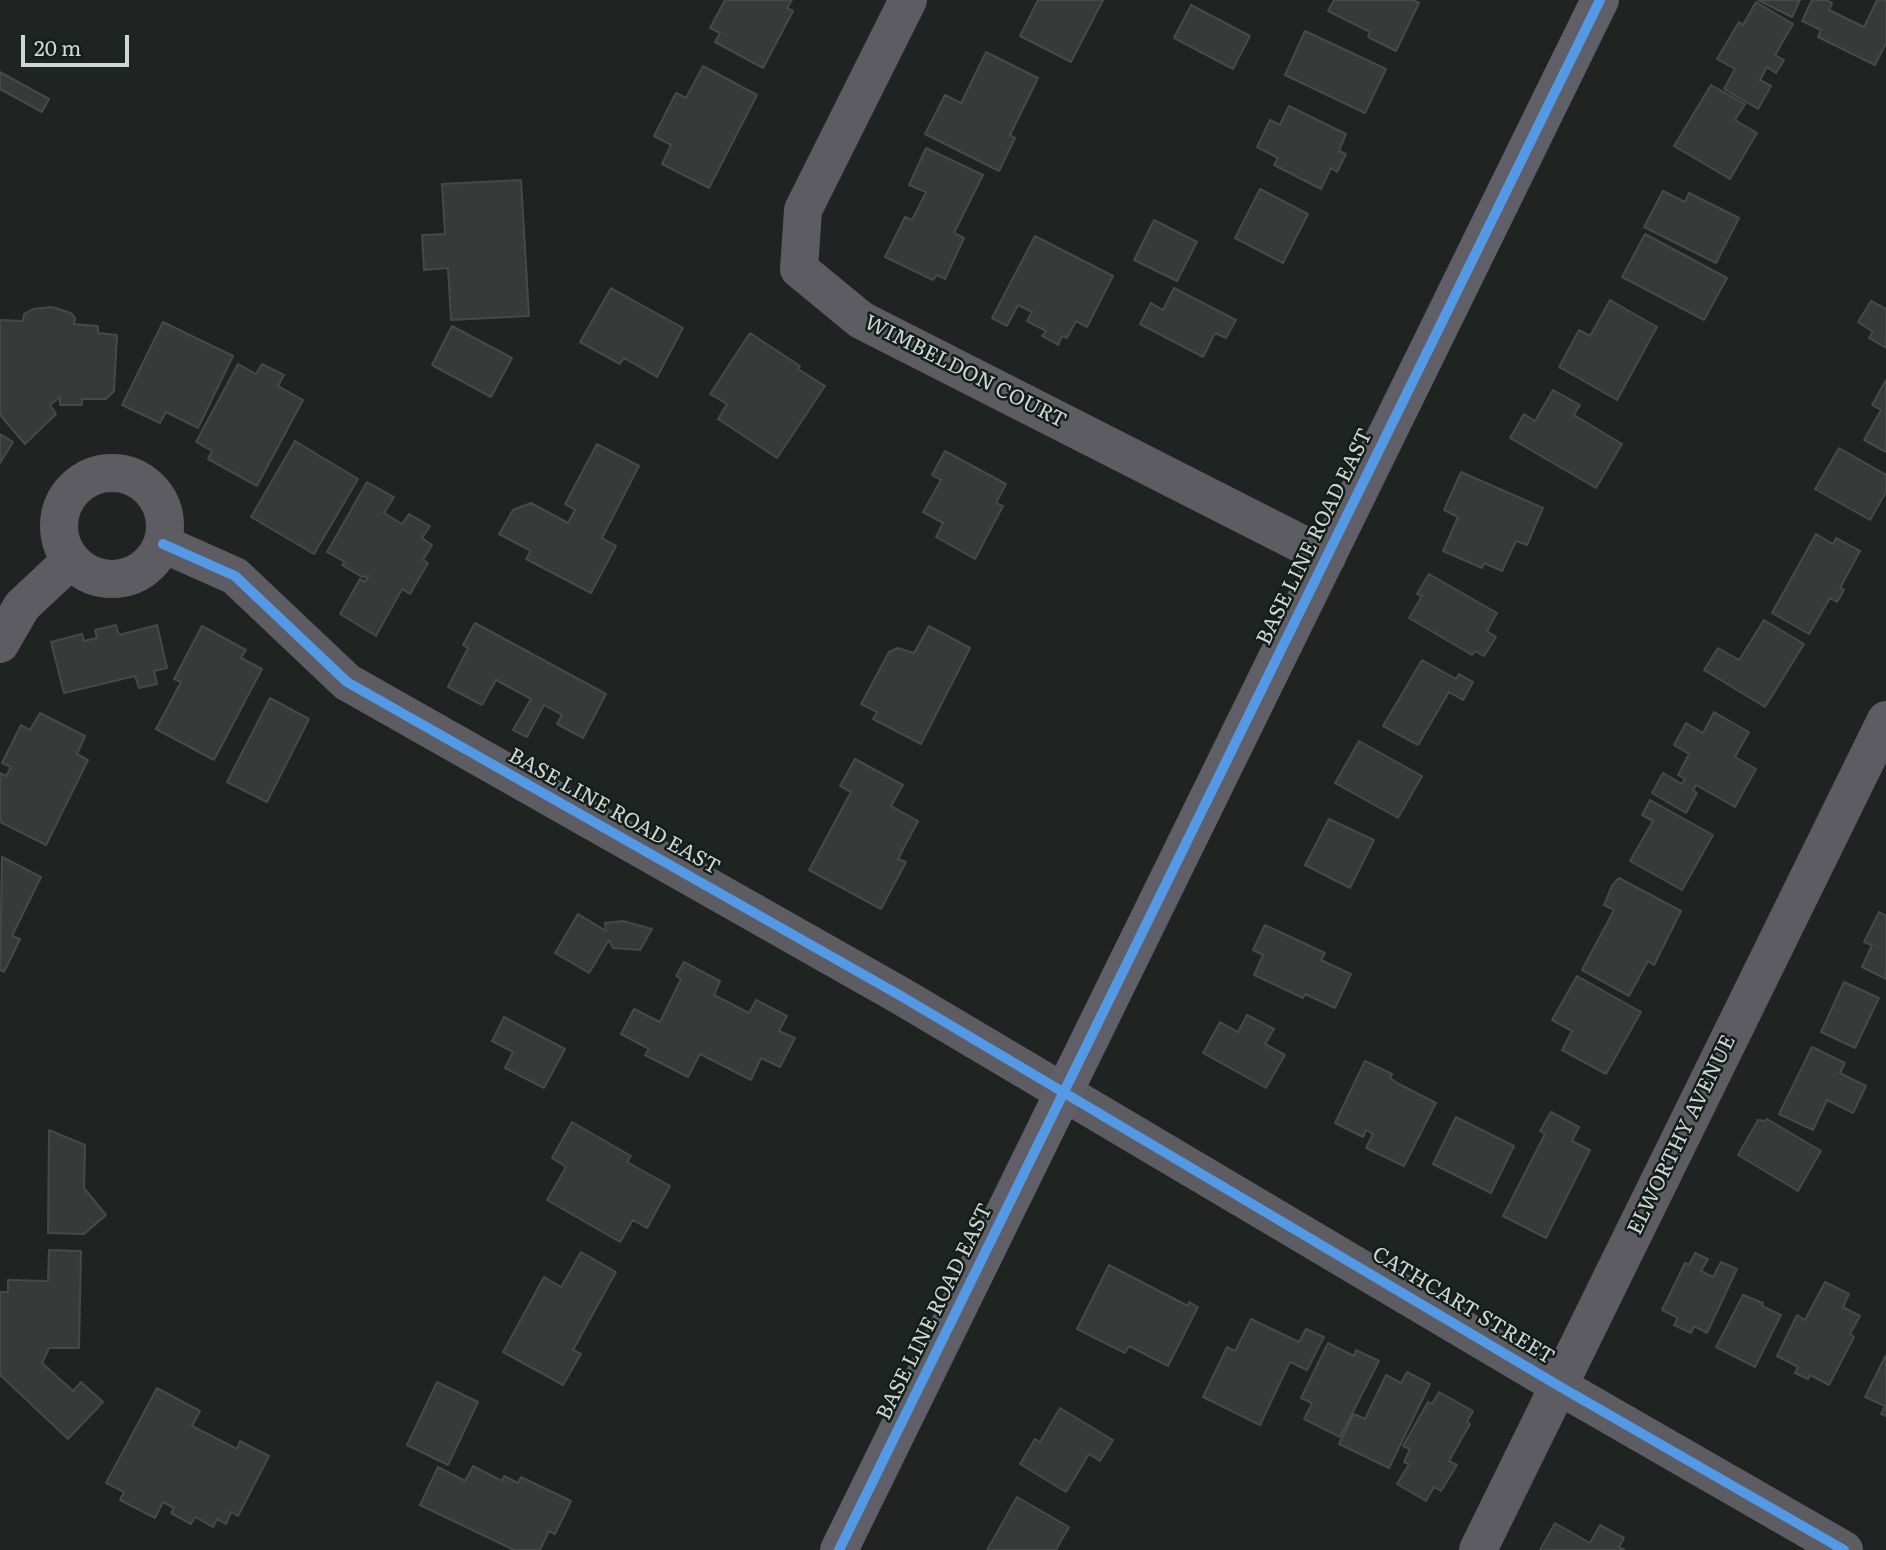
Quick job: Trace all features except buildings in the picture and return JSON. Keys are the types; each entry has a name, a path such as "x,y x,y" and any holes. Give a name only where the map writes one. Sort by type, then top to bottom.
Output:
{"street":[{"name":"WIMBELDON COURT","path":"908,0 803,210 799,268 861,320 1326,557"},
{"name":"BASE LINE ROAD EAST","path":"839,1550 1600,0"},
{"path":"103,472 131,474 154,491 166,516 163,544 147,568 121,580 93,577 70,561 58,534 61,507 78,484 103,472"},
{"name":"BASE LINE ROAD EAST","path":"163,544 235,576 346,682 1065,1091"},
{"path":"0,644 22,606 70,561"},
{"name":"ELWORTHY AVENUE","path":"1478,1550 1886,720"},
{"name":"CATHCART STREET","path":"1065,1091 1559,1387 1844,1550"}],"cycle path":[{"path":"839,1550 1600,0"},
{"path":"163,544 235,576 347,682 901,996 1559,1386 1844,1550"}]}
